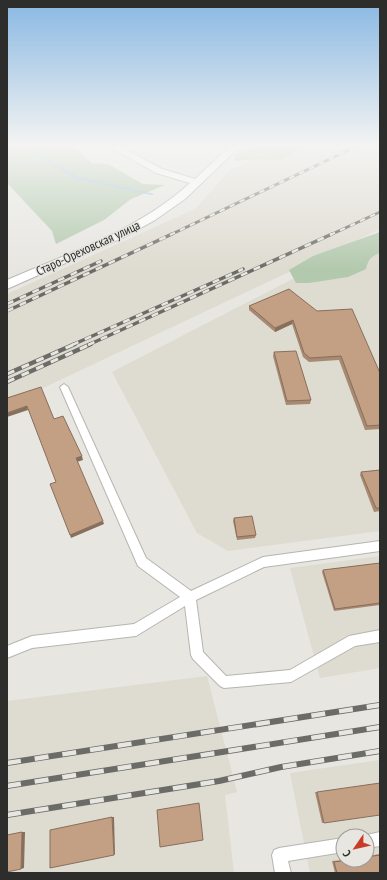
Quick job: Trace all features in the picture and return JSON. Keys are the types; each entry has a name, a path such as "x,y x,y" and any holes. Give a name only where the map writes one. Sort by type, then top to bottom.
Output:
{"street":[{"name":"Старо-Ореховская улица","path":"7,285 120,235 150,218 181,197 190,188"}],"lane":[{"path":"64,387 142,562 190,598 197,655 224,682 291,676 353,640 380,636"},
{"path":"7,652 32,642 136,630 190,598 263,562 380,546"},
{"path":"283,873 279,855 335,846"}],"shaded area":[{"path":"214,188 380,188 380,229 7,405 7,294 195,209"},
{"path":"380,234 380,531 228,551 197,533 112,372"},
{"path":"380,556 380,668 320,678 290,568"},
{"path":"207,676 237,792 225,795 234,873 7,873 7,701"},
{"path":"380,760 380,873 310,873 290,773"}],"green space":[{"path":"12,188 158,188 131,199 104,220 56,244 52,231"},
{"path":"380,232 380,253 370,259 366,269 348,277 309,283 296,283 289,270 313,256"}],"building":[{"path":"289,289 317,311 352,309 380,373 380,425 367,426 341,356 310,358 304,353 293,320 275,328 249,306"},
{"path":"296,351 311,400 287,401 274,352"},
{"path":"41,387 54,419 63,416 82,456 76,458 103,521 70,535 50,484 56,482 27,406 7,413 7,398"},
{"path":"380,470 380,508 376,508 361,472"},
{"path":"252,516 256,535 237,537 234,518"},
{"path":"380,563 380,603 335,609 323,570"},
{"path":"380,783 380,815 324,823 317,792"},
{"path":"199,803 203,840 160,847 157,810"},
{"path":"112,817 114,855 50,868 50,830"},
{"path":"22,832 21,869 7,872 7,835"},
{"path":"380,855 380,873 337,873 336,868 375,868 375,856"}],"waterway":[{"path":"124,188 152,194"}],"railway":[{"path":"170,235 269,188"},
{"path":"330,235 380,212"},
{"path":"7,311 172,234"},
{"path":"88,345 332,234"},
{"path":"7,304 101,261"},
{"path":"72,345 243,269"},
{"path":"7,374 75,344"},
{"path":"7,382 91,344"},
{"path":"7,763 380,705"},
{"path":"7,786 380,727"},
{"path":"7,815 219,781 281,767 380,751"}]}
